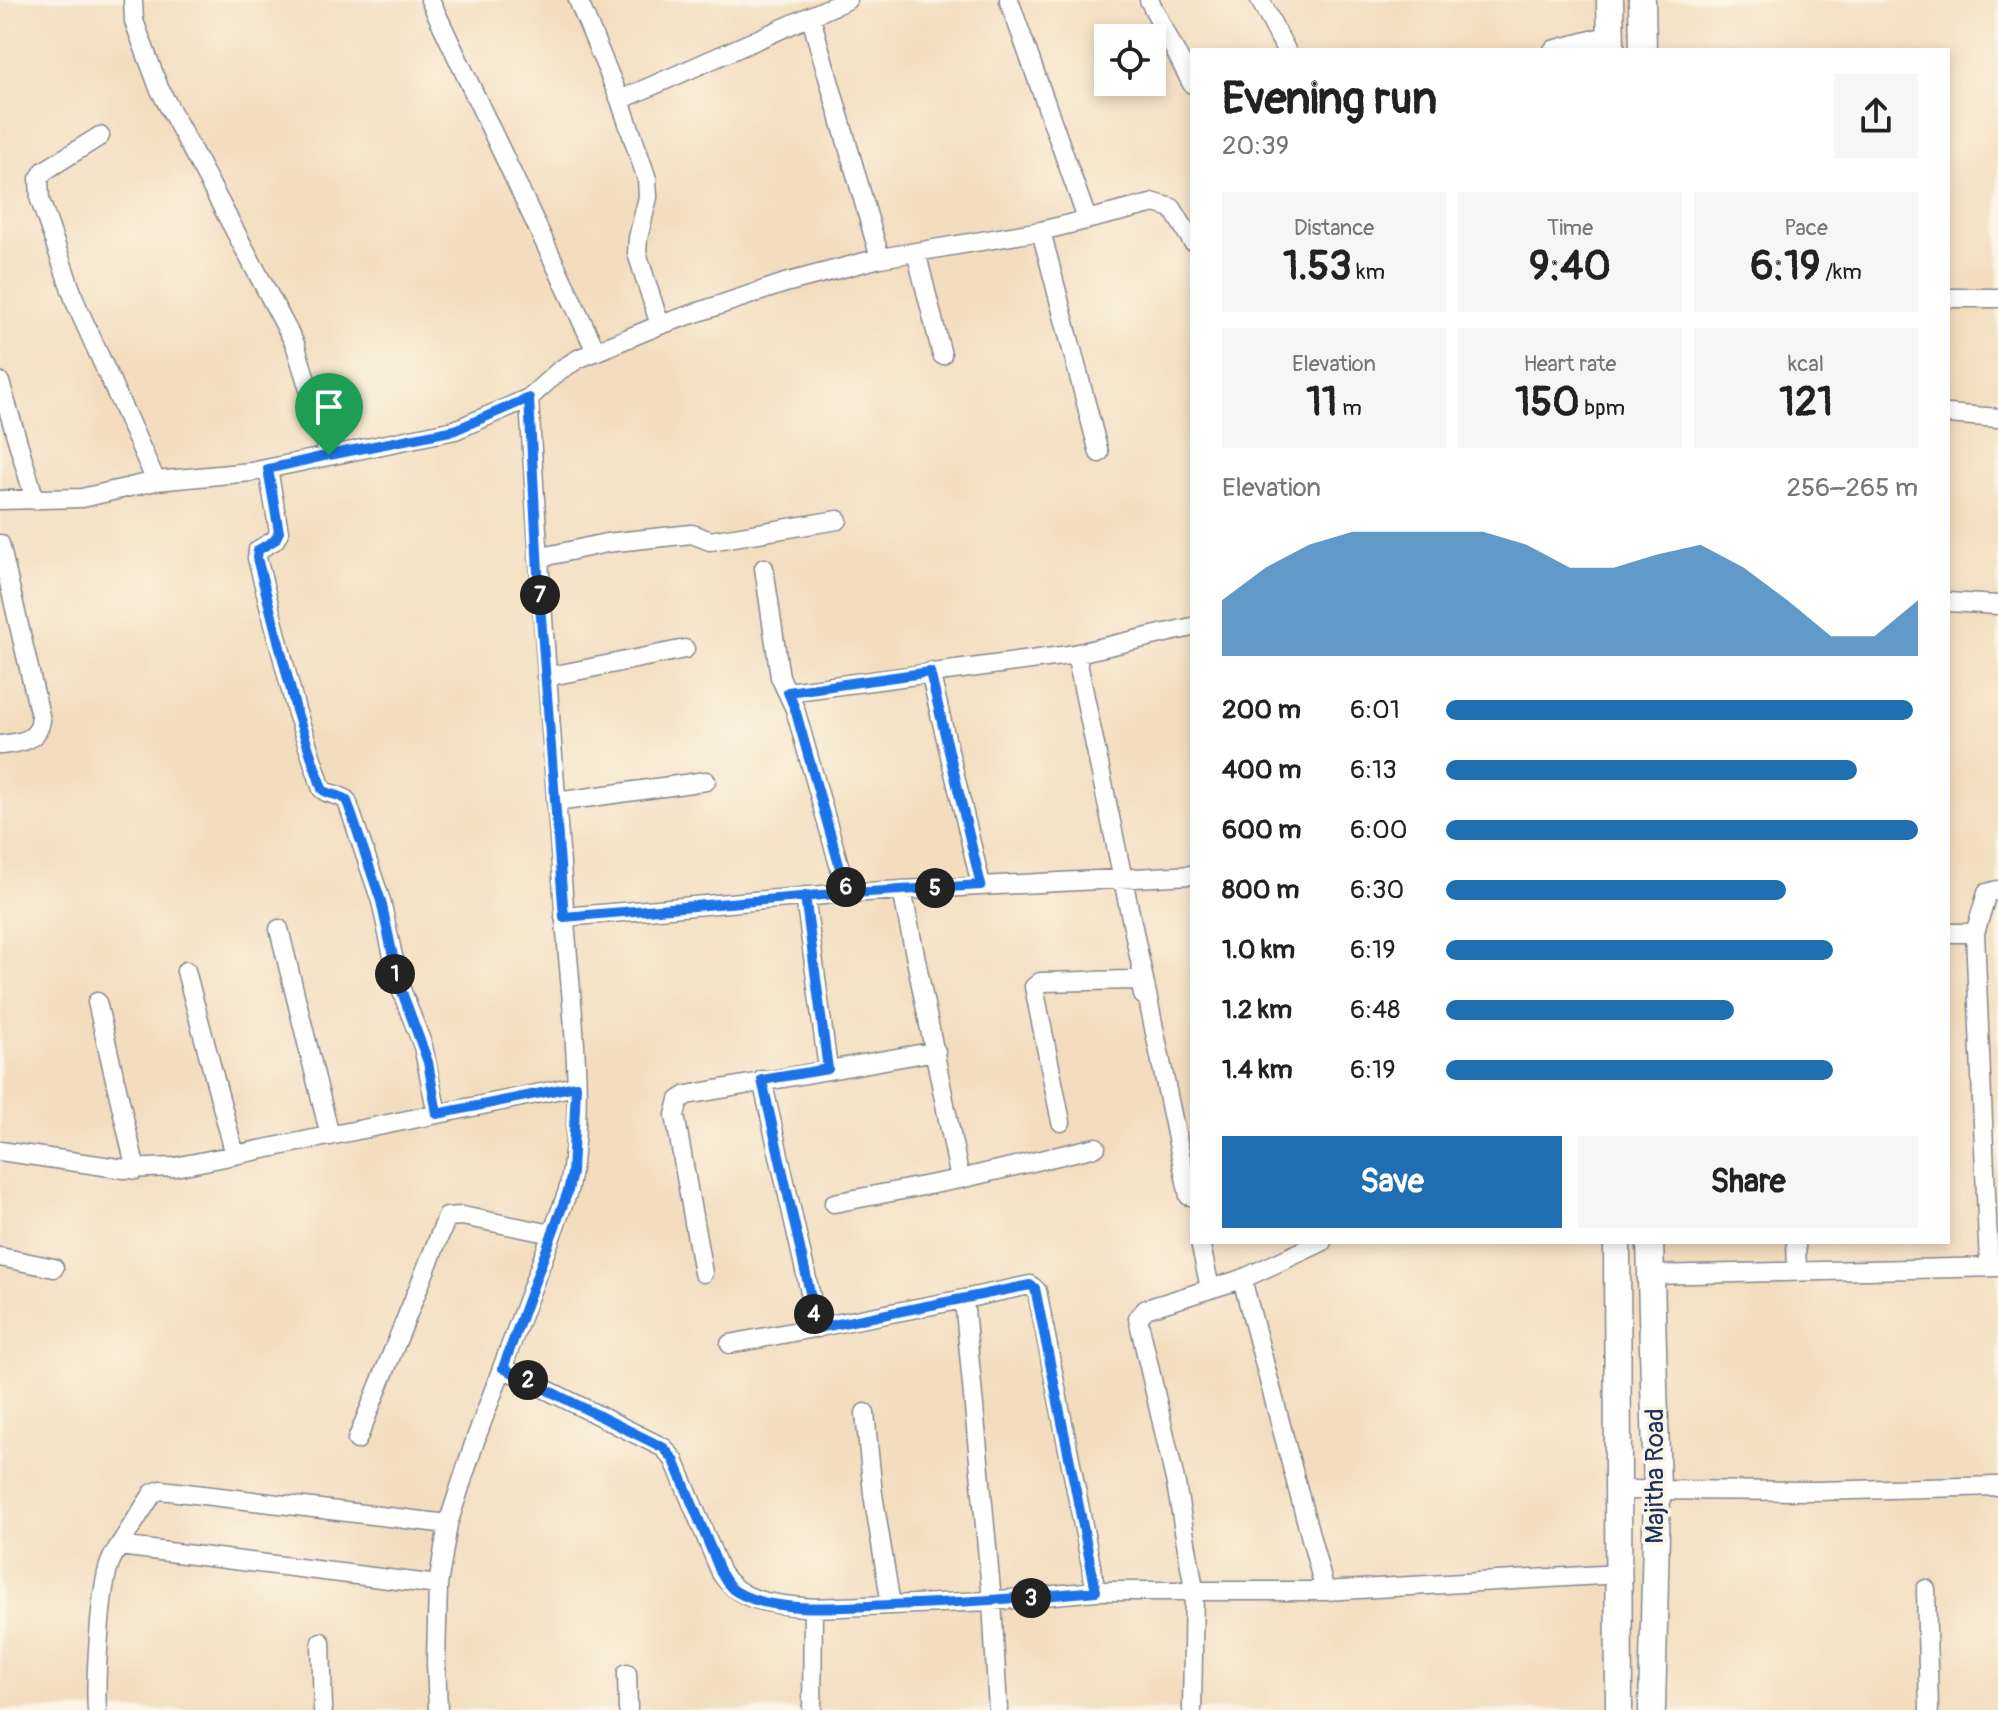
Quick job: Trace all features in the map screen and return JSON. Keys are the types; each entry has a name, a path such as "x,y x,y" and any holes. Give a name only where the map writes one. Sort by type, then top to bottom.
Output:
{"main road":[{"path":"1610,0 1611,43"},
{"path":"1642,0 1643,48"},
{"name":"Majitha Road","path":"1617,1244 1619,1710"},
{"name":"Majitha Road","path":"1650,1244 1657,1490 1652,1710"}],"street":[{"path":"133,0 134,21 159,88 295,344 329,455"},
{"path":"430,0 596,351"},
{"path":"578,0 620,100 647,179 648,197 639,228 637,253 660,325"},
{"path":"620,100 847,0"},
{"path":"1009,0 1087,219"},
{"path":"1149,0 1190,80"},
{"path":"1260,0 1285,48"},
{"path":"811,18 880,258"},
{"path":"1570,48 1611,43"},
{"path":"100,136 44,171 39,179 40,200 76,304 156,481"},
{"path":"0,500 82,498 156,481 268,469 455,430 529,398 560,370 596,351 660,325 820,272 880,258 1041,231 1162,203 1172,208 1190,238"},
{"path":"1041,231 1099,453"},
{"path":"916,252 942,355"},
{"path":"1950,298 1998,298"},
{"path":"0,382 35,500"},
{"path":"438,1710 438,1585 448,1524 572,1173 576,1086 529,398"},
{"path":"1950,414 1998,418"},
{"path":"268,469 279,532 275,540 258,550 257,558 296,710 322,789 347,801 381,901 399,984 428,1062 437,1114"},
{"path":"538,558 606,543 692,534 710,541 838,520"},
{"path":"0,544 41,720 40,728 31,738 0,745"},
{"path":"764,568 778,669 795,709 847,893"},
{"path":"1950,602 1998,605"},
{"path":"788,692 1076,654 1190,627"},
{"path":"546,677 685,649"},
{"path":"1076,654 1190,1197"},
{"path":"930,672 981,885"},
{"path":"556,802 706,781"},
{"path":"564,917 847,893 1190,875"},
{"path":"902,890 960,1179"},
{"path":"1650,1275 1994,1266 1991,1164 1975,933 1987,893 1998,890"},
{"path":"805,896 828,1069"},
{"path":"279,929 330,1136"},
{"path":"1950,933 1975,933"},
{"path":"186,971 235,1155"},
{"path":"1061,1122 1034,987 1040,982 1137,981 1141,985 1190,1198"},
{"path":"97,1002 136,1170"},
{"path":"703,1273 675,1115 679,1100 687,1095 762,1080 936,1051"},
{"path":"762,1080 818,1328"},
{"path":"0,1151 136,1170 175,1167 576,1086"},
{"path":"834,1203 960,1179 1096,1147"},
{"path":"357,1440 447,1217 462,1216 552,1234"},
{"path":"1200,1244 1210,1288"},
{"path":"1192,1710 1194,1589 1176,1484 1138,1318 1146,1309 1242,1279 1312,1244"},
{"path":"1796,1244 1797,1270"},
{"path":"0,1257 54,1268"},
{"path":"1242,1279 1325,1591"},
{"path":"730,1344 1030,1285 1037,1291 1096,1591"},
{"path":"964,1299 992,1601 998,1710"},
{"path":"503,1368 664,1448 674,1460 721,1573 730,1587 739,1594 770,1603 813,1608 992,1601 1096,1591 1325,1591 1619,1574"},
{"path":"865,1413 873,1494 891,1605"},
{"path":"1618,1490 1817,1491 1998,1486"},
{"path":"97,1710 104,1590 109,1563 153,1493 161,1490 448,1524"},
{"path":"119,1546 438,1585"},
{"path":"1926,1589 1929,1710"},
{"path":"812,1710 813,1608"},
{"path":"321,1642 323,1710"},
{"path":"627,1673 628,1710"}],"route":[{"path":"329,455 268,469 279,532 275,540 258,550 257,558 296,710 322,789 347,801 374,878 393,965 428,1062 437,1114 576,1086 572,1173 568,1191 503,1368 664,1448 674,1460 721,1573 739,1594 770,1603 813,1608 992,1601 1096,1591 1037,1291 1030,1285 818,1328 762,1080 828,1069 805,896 981,885 930,672 788,692 847,893 805,896 564,917 539,591 529,398 455,430 329,455"}]}
